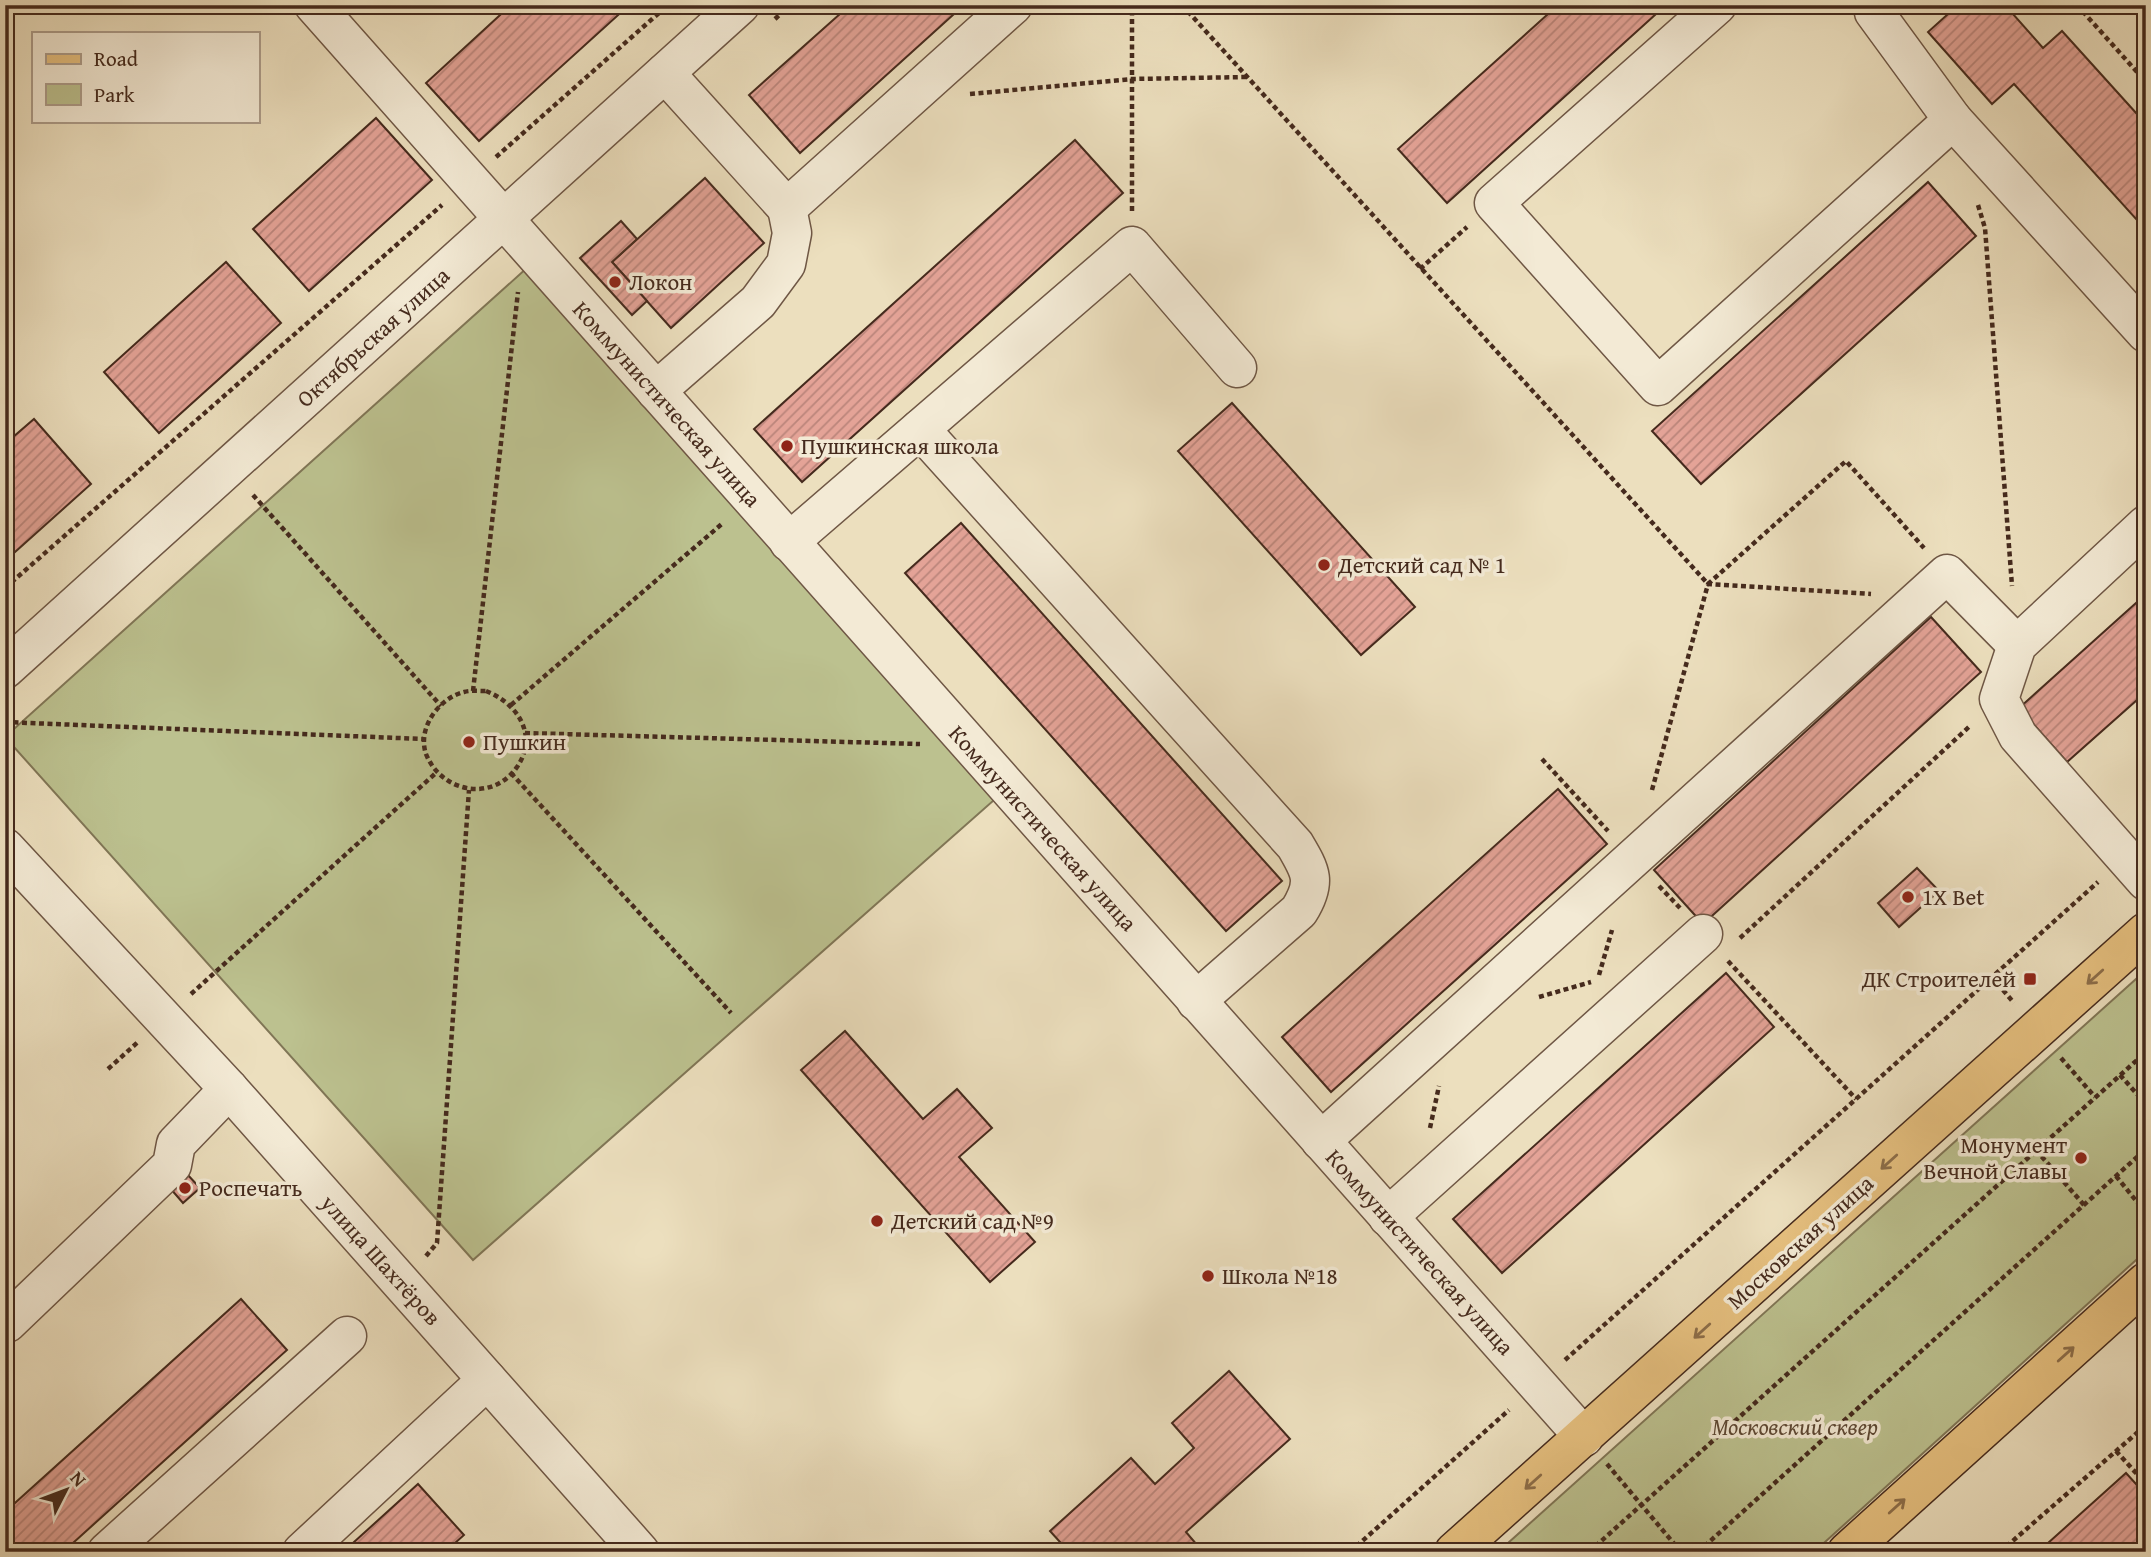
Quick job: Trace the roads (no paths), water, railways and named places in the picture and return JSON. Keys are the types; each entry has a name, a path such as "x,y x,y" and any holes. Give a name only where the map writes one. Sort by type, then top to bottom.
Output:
{"main road":[{"name":"Московская улица","path":"1454,1552 2146,932"},
{"path":"1847,1552 2146,1282"}],"street":[{"name":"Коммунистическая улица","path":"314,5 1584,1437"},
{"name":"Октябрьская улица","path":"5,669 514,232 665,73 740,5"},
{"path":"787,208 1013,5"},
{"path":"1717,5 1494,203 1658,386 1953,120"},
{"path":"1874,8 1953,120 2146,333"},
{"path":"656,391 758,302 786,264 792,233 787,208 665,73"},
{"path":"789,542 1132,246 1237,368"},
{"path":"920,429 1295,845 1306,864 1312,878 1309,895 1299,911 1196,1001"},
{"path":"2135,869 2018,736 1999,699 2017,645 2146,525"},
{"path":"1321,1140 1947,575 2017,645"},
{"name":"улица Шахтёров","path":"5,848 229,1089 640,1552"},
{"path":"1388,1217 1718,939"},
{"path":"7,1323 172,1165 176,1144 229,1089"},
{"path":"107,1552 347,1336"},
{"path":"302,1552 487,1380"}],"place":[{"name":"Локон","path":"615,282"},
{"name":"Пушкинская школа","path":"787,446"},
{"name":"Детский сад № 1","path":"1324,565"},
{"name":"Пушкин","path":"469,742"},
{"name":"1X Bet","path":"1908,897"},
{"name":"ДК Строителей","path":"2030,979"},
{"name":"Монумент Вечной Славы","path":"2081,1158"},
{"name":"Роспечать","path":"185,1188"},
{"name":"Детский сад №9","path":"877,1221"},
{"name":"Школа №18","path":"1208,1276"}],"park label":[{"name":"Московский сквер","path":"1795,1427"}]}
